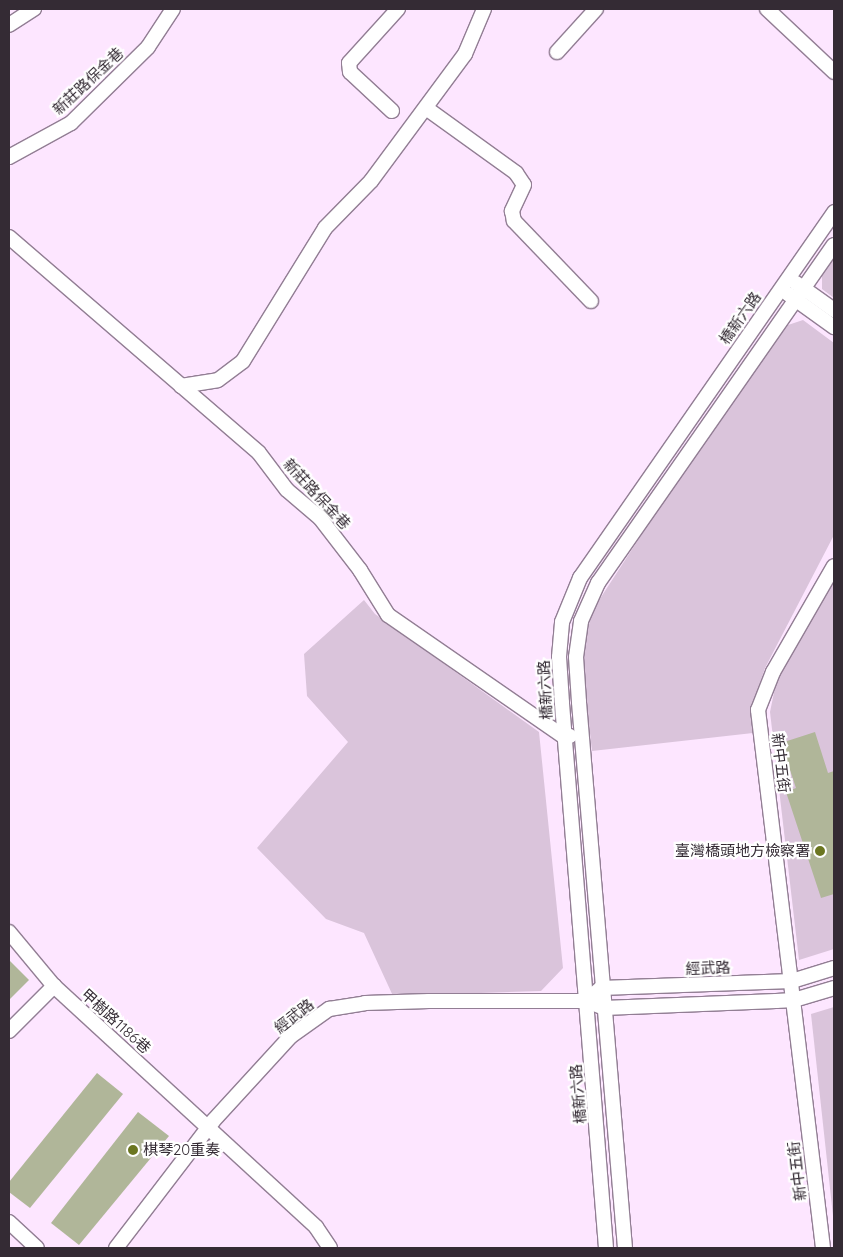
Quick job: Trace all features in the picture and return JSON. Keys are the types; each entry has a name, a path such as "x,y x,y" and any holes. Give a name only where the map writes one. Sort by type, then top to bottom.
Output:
{"street":[{"path":"9,25 34,9"},
{"name":"新莊路保金巷","path":"9,157 72,123 148,47 173,9"},
{"path":"392,111 350,72 348,63 398,9"},
{"path":"181,386 218,380 243,361 325,228 371,181 465,54 484,9"},
{"path":"557,52 596,9"},
{"path":"767,9 834,72"},
{"path":"426,108 516,173 524,185 512,211 514,221 591,301"},
{"name":"橋新六路","path":"606,1248 564,737 560,640 562,622 580,578 834,212"},
{"name":"新莊路保金巷","path":"9,237 259,454 287,490 320,518 360,570 388,615 564,737"},
{"path":"625,1248 601,988 576,656 586,603 834,245"},
{"path":"784,282 834,327"},
{"path":"799,294 834,310"},
{"name":"新中五街","path":"823,1248 758,710 774,672 834,566"},
{"path":"564,737 582,734"},
{"name":"甲樹路1186巷","path":"9,932 54,986 316,1227 330,1248"},
{"name":"經武路","path":"601,988 792,981 834,968"},
{"path":"9,1031 54,986"},
{"path":"586,1001 601,988"},
{"name":"經武路","path":"116,1248 208,1127 291,1036 329,1009 365,1003 586,1001 604,1008 794,1000 834,988"},
{"path":"9,1222 37,1248"}],"shaded area":[{"path":"834,258 834,298 822,289 822,275"},
{"path":"803,320 834,343 834,535 765,668 751,710 753,733 592,751 584,680 584,646 592,611 694,454 788,325"},
{"path":"834,580 834,949 799,960 770,712 777,678"},
{"path":"364,600 375,614 539,732 563,968 541,991 393,996 364,933 326,919 257,848 348,742 307,696 304,654"},
{"path":"834,1007 834,1225 811,1014"}],"building":[{"name":"臺灣橋頭地方檢察署","path":"815,732 828,773 834,771 834,894 821,898 786,792 796,788 781,743"},
{"path":"9,960 29,980 9,1000"},
{"path":"97,1073 123,1094 30,1208 9,1192 9,1182"},
{"path":"138,1112 169,1136 79,1245 51,1223"}],"place":[{"name":"臺灣橋頭地方檢察署","path":"820,851"},
{"name":"棋琴20重奏","path":"133,1150"}]}
